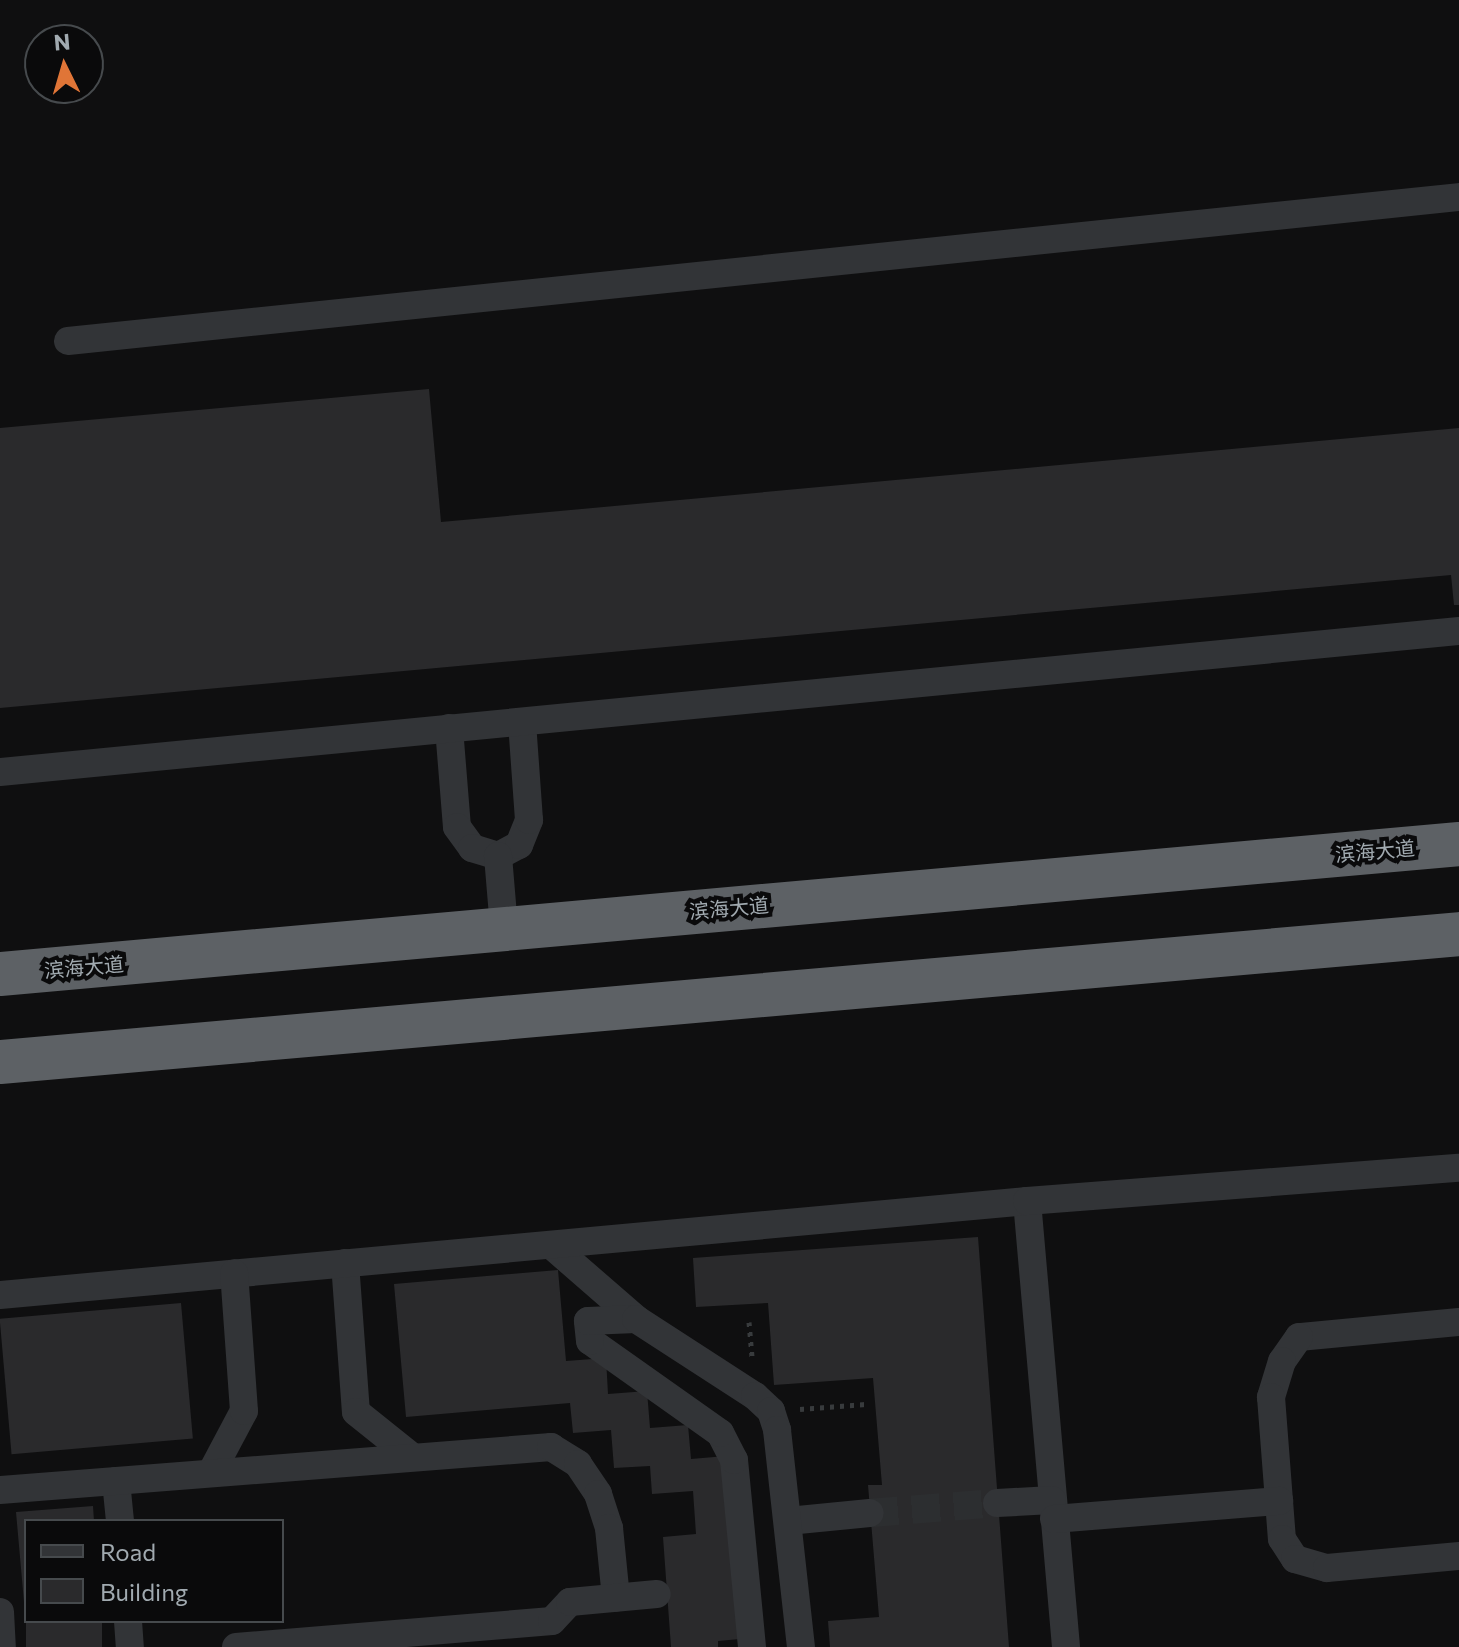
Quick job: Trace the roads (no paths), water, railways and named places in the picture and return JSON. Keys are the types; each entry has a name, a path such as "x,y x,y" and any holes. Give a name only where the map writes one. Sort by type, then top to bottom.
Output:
{"highway":[{"name":"滨海大道","path":"0,974 1459,844"},
{"path":"0,1062 1459,934"}],"street":[{"path":"68,341 1459,197"},
{"path":"0,772 1459,631"},
{"path":"449,728 457,827 472,848 498,856 519,845 529,820 522,722"},
{"path":"498,856 504,928"},
{"path":"0,1295 1027,1201 1459,1168"},
{"path":"1027,1201 1066,1647"},
{"path":"551,1245 636,1319 755,1396 771,1411 788,1521 801,1647"},
{"path":"345,1263 356,1412 411,1456"},
{"path":"211,1473 244,1411 234,1273"},
{"path":"636,1319 588,1321 590,1341 720,1433 734,1460 752,1647"},
{"path":"1459,1322 1299,1337 1282,1361 1271,1397 1282,1539 1295,1559 1327,1568 1459,1556"},
{"path":"0,1490 551,1447 578,1464 598,1494 609,1528 616,1598"},
{"path":"116,1481 120,1519"},
{"path":"997,1503 1053,1509 1279,1501"},
{"path":"788,1521 870,1513"},
{"path":"236,1647 504,1636 552,1621 570,1602 657,1594"},
{"path":"0,1612 2,1647"},
{"path":"128,1623 130,1647"}],"tunnel":[{"path":"870,1513 997,1503"}]}
